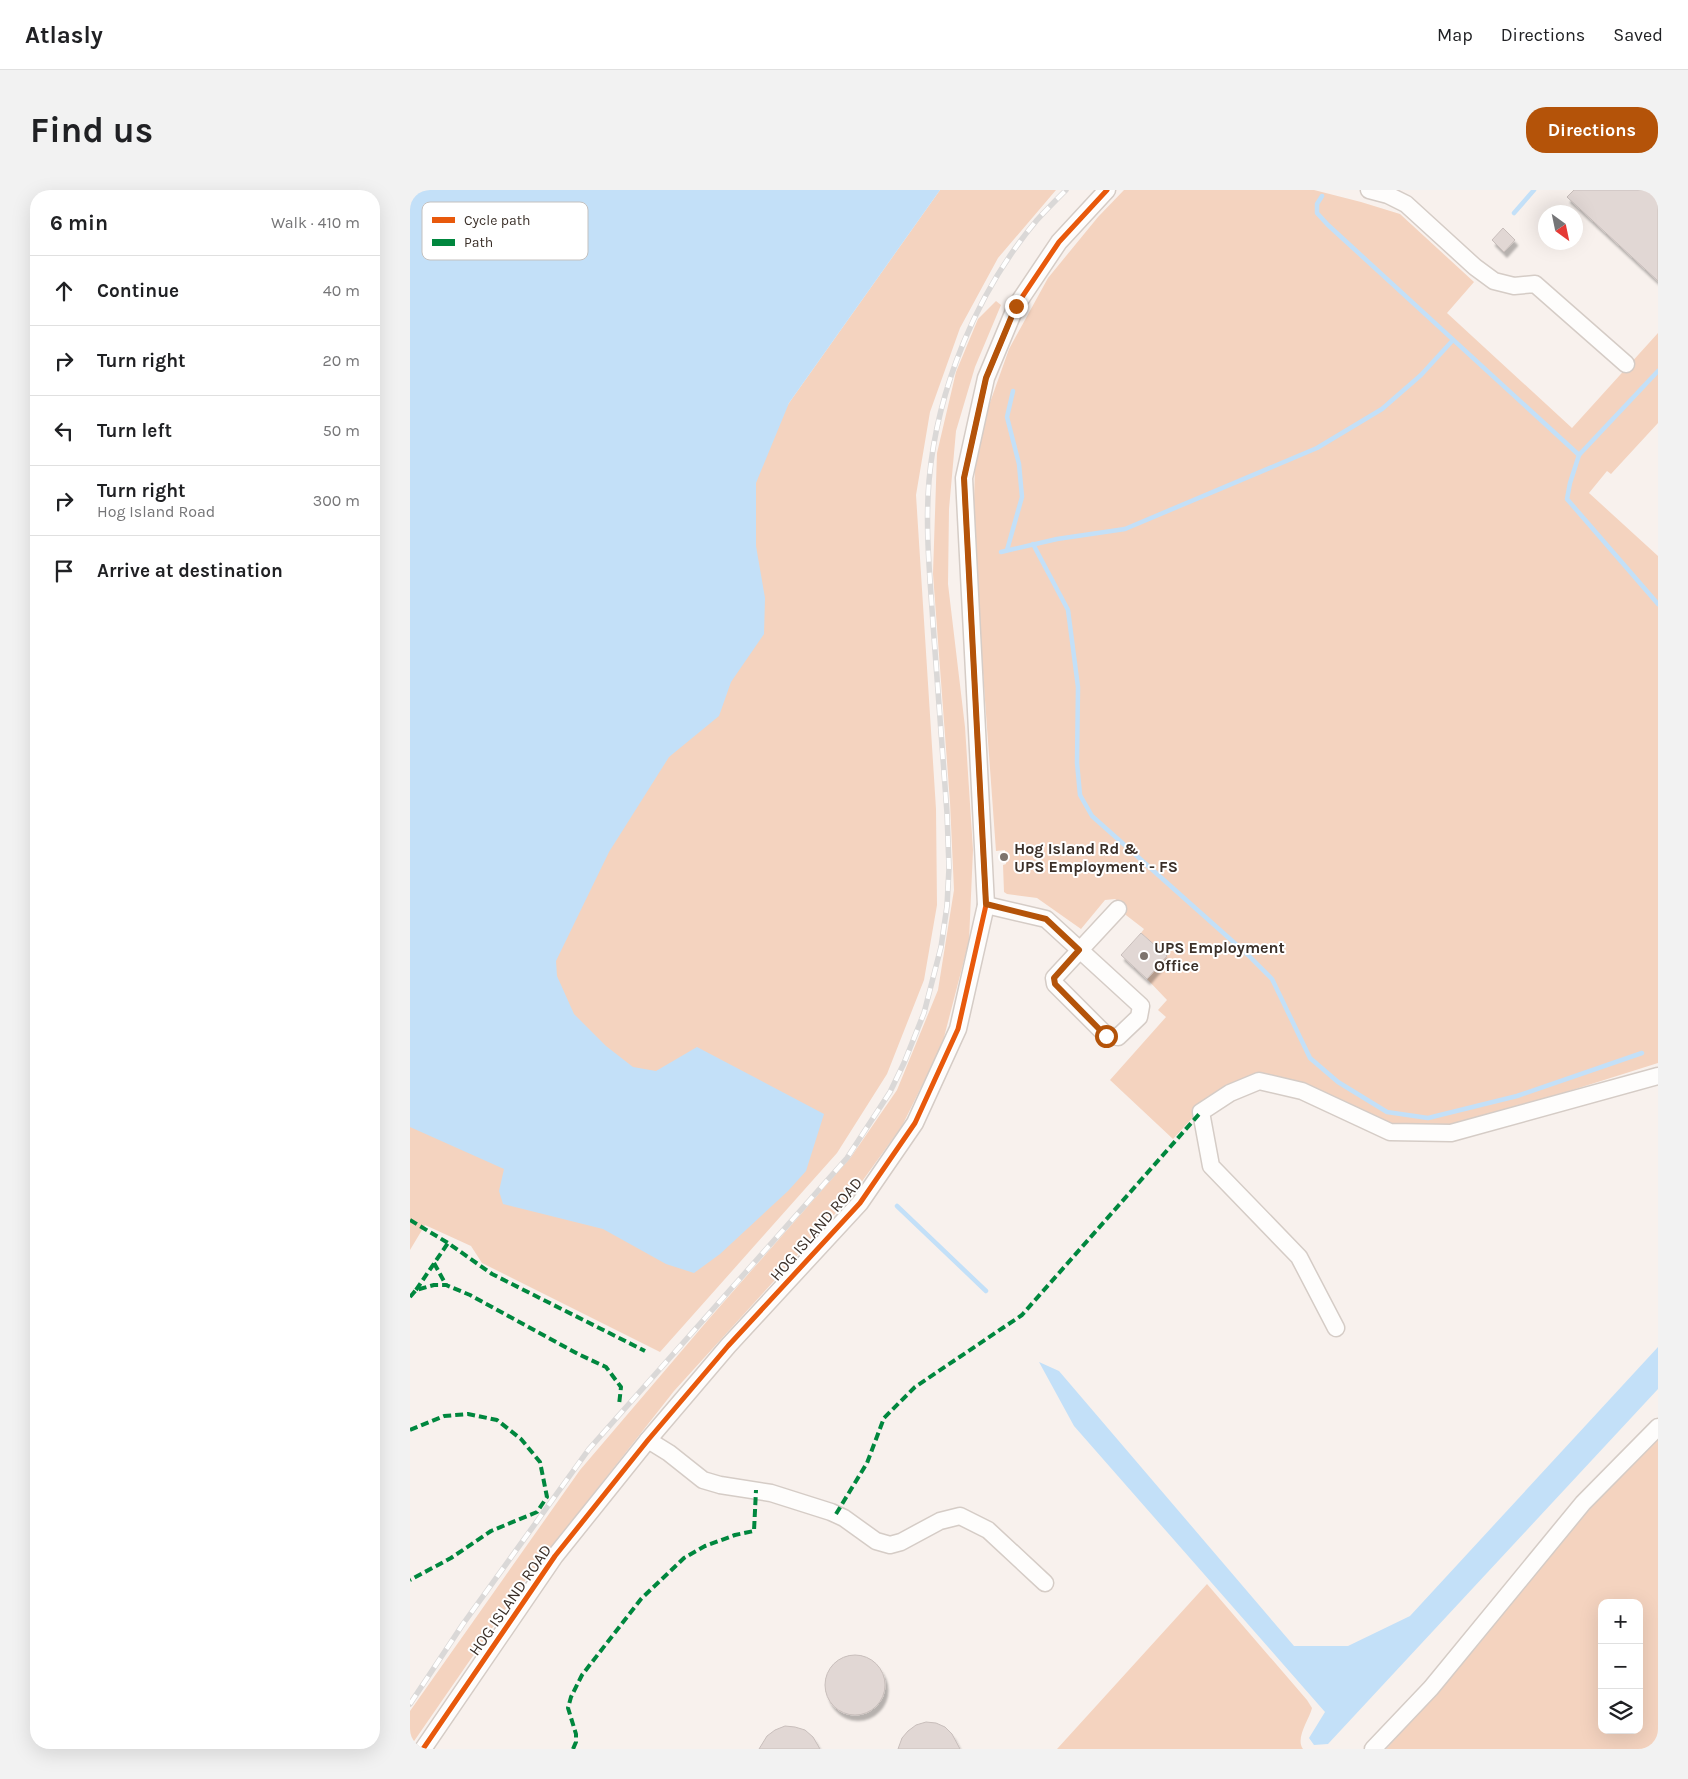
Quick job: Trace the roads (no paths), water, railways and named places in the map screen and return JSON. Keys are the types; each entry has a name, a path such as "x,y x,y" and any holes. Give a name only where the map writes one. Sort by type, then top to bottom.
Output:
{"street":[{"name":"HOG ISLAND ROAD","path":"423,1749 555,1556 648,1440 728,1346 860,1203 915,1123 958,1030 986,904 964,478 986,378 1016,306 1059,242 1108,190"},
{"path":"1369,190 1388,195 1406,204 1475,267 1494,281 1514,286 1535,284 1626,364"},
{"path":"986,904 1046,919 1079,950 1141,1006 1139,1017 1118,1037 1106,1036 1055,984 1054,978 1079,950 1118,909"},
{"path":"1336,1328 1299,1257 1211,1166 1201,1112 1230,1093 1259,1081 1302,1091 1390,1132 1451,1133 1658,1076"},
{"path":"1373,1749 1432,1688 1583,1503 1658,1427"},
{"path":"648,1440 669,1453 703,1480 720,1485 771,1493 831,1512 844,1518 876,1541 890,1545 901,1542 940,1521 960,1516 988,1530 1045,1583"}],"water":[{"path":"410,190 940,190 789,403 756,483 756,546 765,598 764,634 731,682 719,716 669,757 609,852 556,961 557,976 574,1014 606,1046 633,1067 656,1071 697,1047 824,1114 806,1171 788,1191 720,1254 694,1273 666,1264 603,1229 503,1204 499,1191 504,1169 410,1127"},
{"path":"1658,1347 1658,1389 1328,1744 1314,1745 1309,1738 1325,1712 1074,1426 1039,1362 1059,1371 1294,1646 1348,1646 1410,1616"}],"waterway":[{"path":"1514,213 1534,190"},
{"path":"1322,196 1317,204 1317,213 1328,225 1579,455"},
{"path":"1001,552 1057,539 1125,529 1317,448 1382,409 1421,375 1453,340"},
{"path":"1658,371 1579,455 1567,499 1658,604"},
{"path":"1007,550 1022,497 1019,464 1007,417 1013,391"},
{"path":"1033,544 1068,610 1078,687 1077,763 1080,795 1092,816 1248,955 1272,979 1310,1058 1338,1082 1387,1112 1428,1118 1517,1096 1642,1053"},
{"path":"897,1206 986,1291"}],"railway":[{"path":"410,1704 463,1624 589,1449 847,1158 890,1092 904,1063 924,1013 941,947 947,906 949,868 947,813 928,553 928,499 933,446 951,377 979,310 1015,248 1037,220 1066,190"}],"place":[{"name":"Hog Island Rd & UPS Employment - FS","path":"1004,857"},
{"name":"UPS Employment Office","path":"1144,956"}]}
